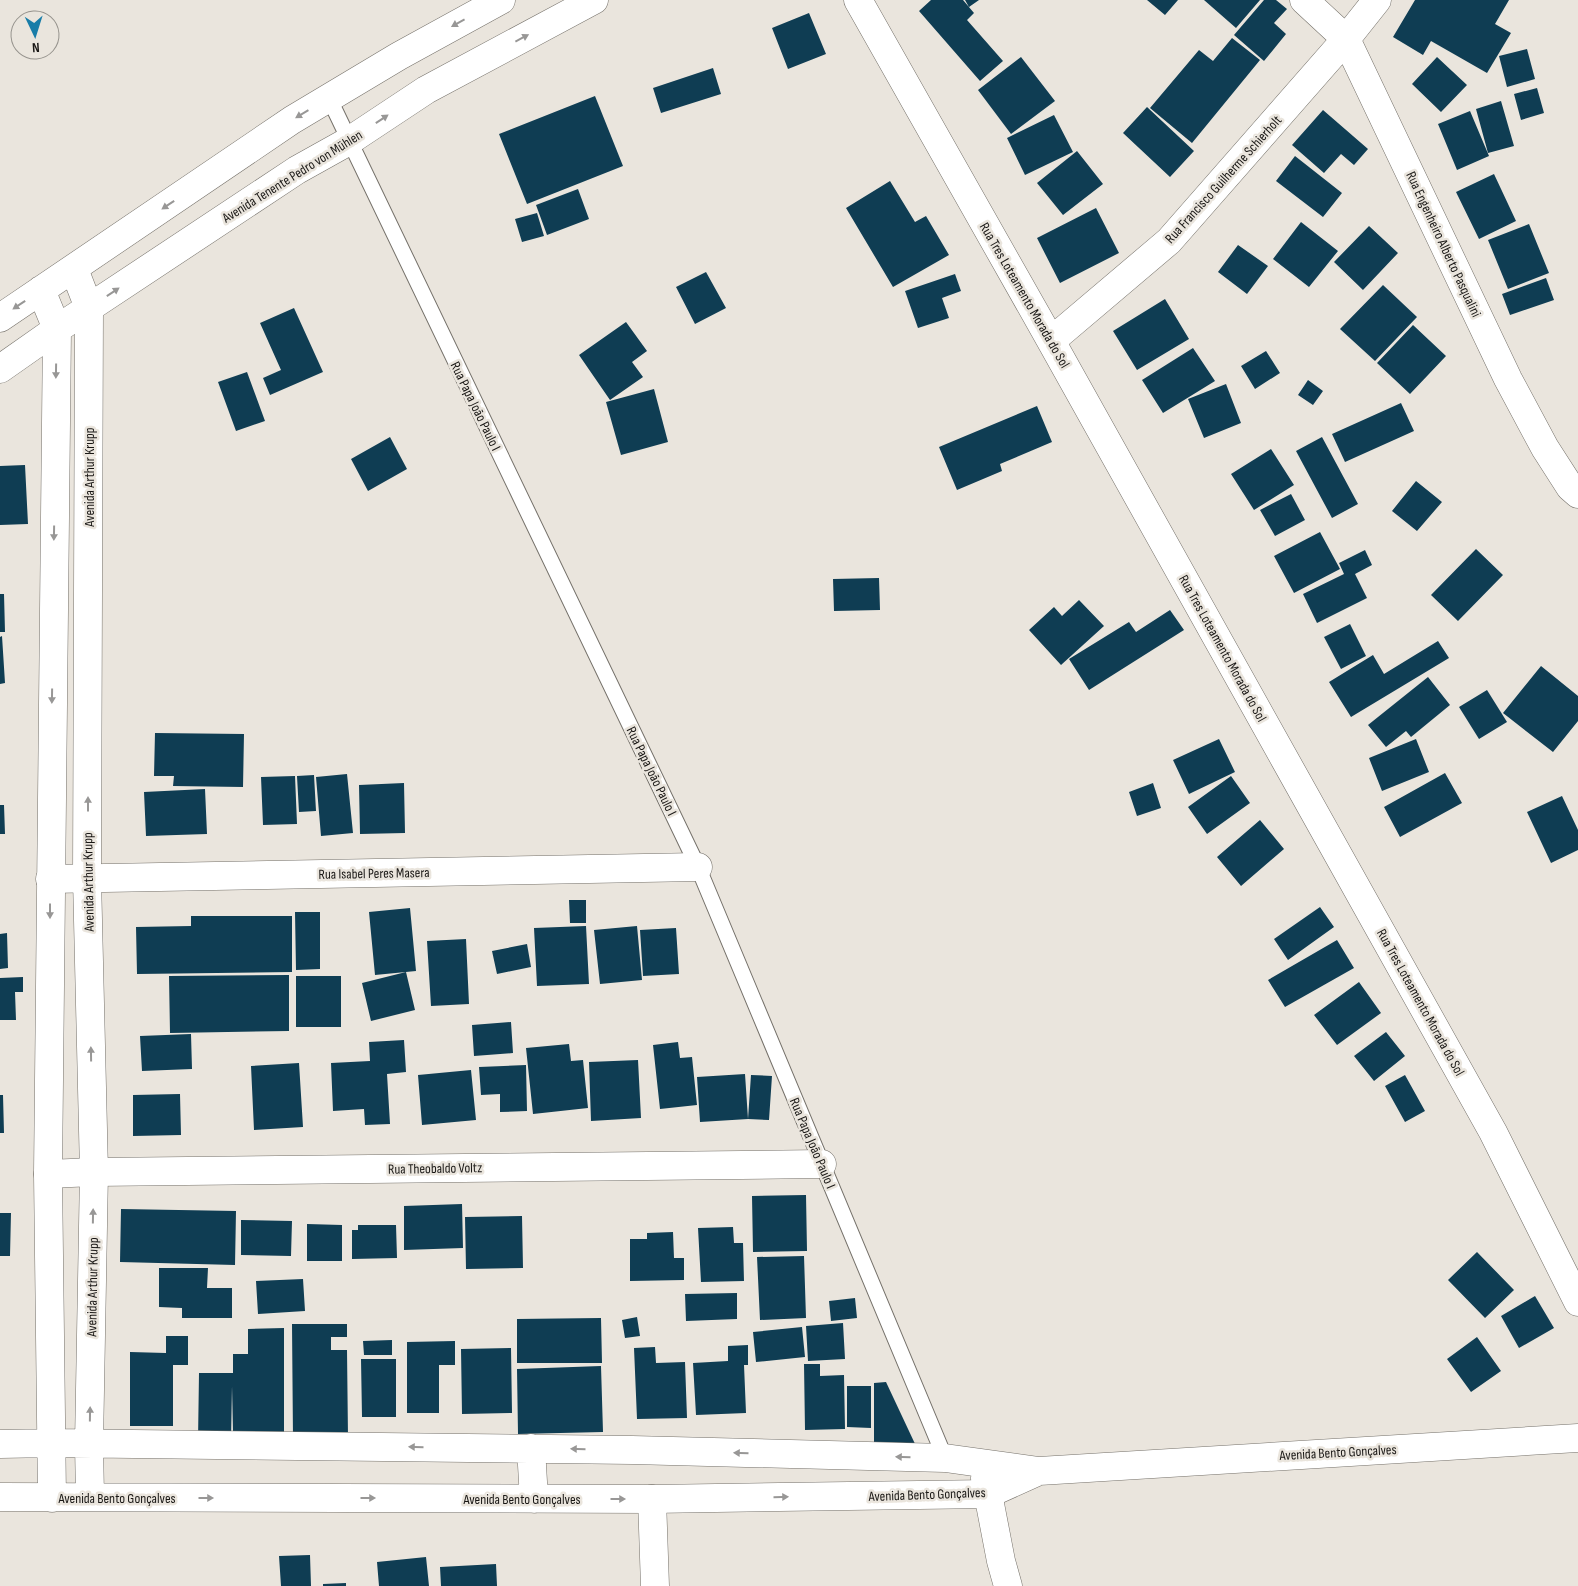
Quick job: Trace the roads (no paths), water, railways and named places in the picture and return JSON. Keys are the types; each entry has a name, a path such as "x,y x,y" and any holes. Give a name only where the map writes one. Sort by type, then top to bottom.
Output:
{"main road":[{"path":"0,318 292,120 399,56 501,0"},
{"name":"Avenida Tenente Pedro von Mühlen","path":"0,369 57,329 297,170 349,141 426,90 594,0"},
{"name":"Rua Tres Loteamento Morada do Sol","path":"858,0 1493,1132 1578,1302"},
{"name":"Rua Engenheiro Alberto Pasqualini","path":"1304,0 1346,39 1508,379 1545,448 1570,487 1578,494"},
{"name":"Rua Francisco Guilherme Schierholt","path":"1051,341 1169,241 1346,39 1377,0"},
{"name":"Avenida Arthur Krupp","path":"74,269 89,308 87,878 94,1172 89,1444 90,1497"},
{"path":"41,290 57,329 48,1174 52,1498"},
{"name":"Rua Isabel Peres Masera","path":"50,879 698,867"},
{"name":"Rua Theobaldo Voltz","path":"48,1174 822,1164"},
{"name":"Avenida Bento Gonçalves","path":"0,1444 531,1448 945,1458 1039,1471 1578,1438"},
{"path":"531,1448 534,1499"},
{"path":"982,1463 1008,1586"},
{"name":"Avenida Bento Gonçalves","path":"0,1498 652,1499 988,1494 1039,1471"},
{"path":"652,1499 654,1586"}],"lane":[{"name":"Rua Papa João Paulo I","path":"329,98 698,867 945,1458"}]}
